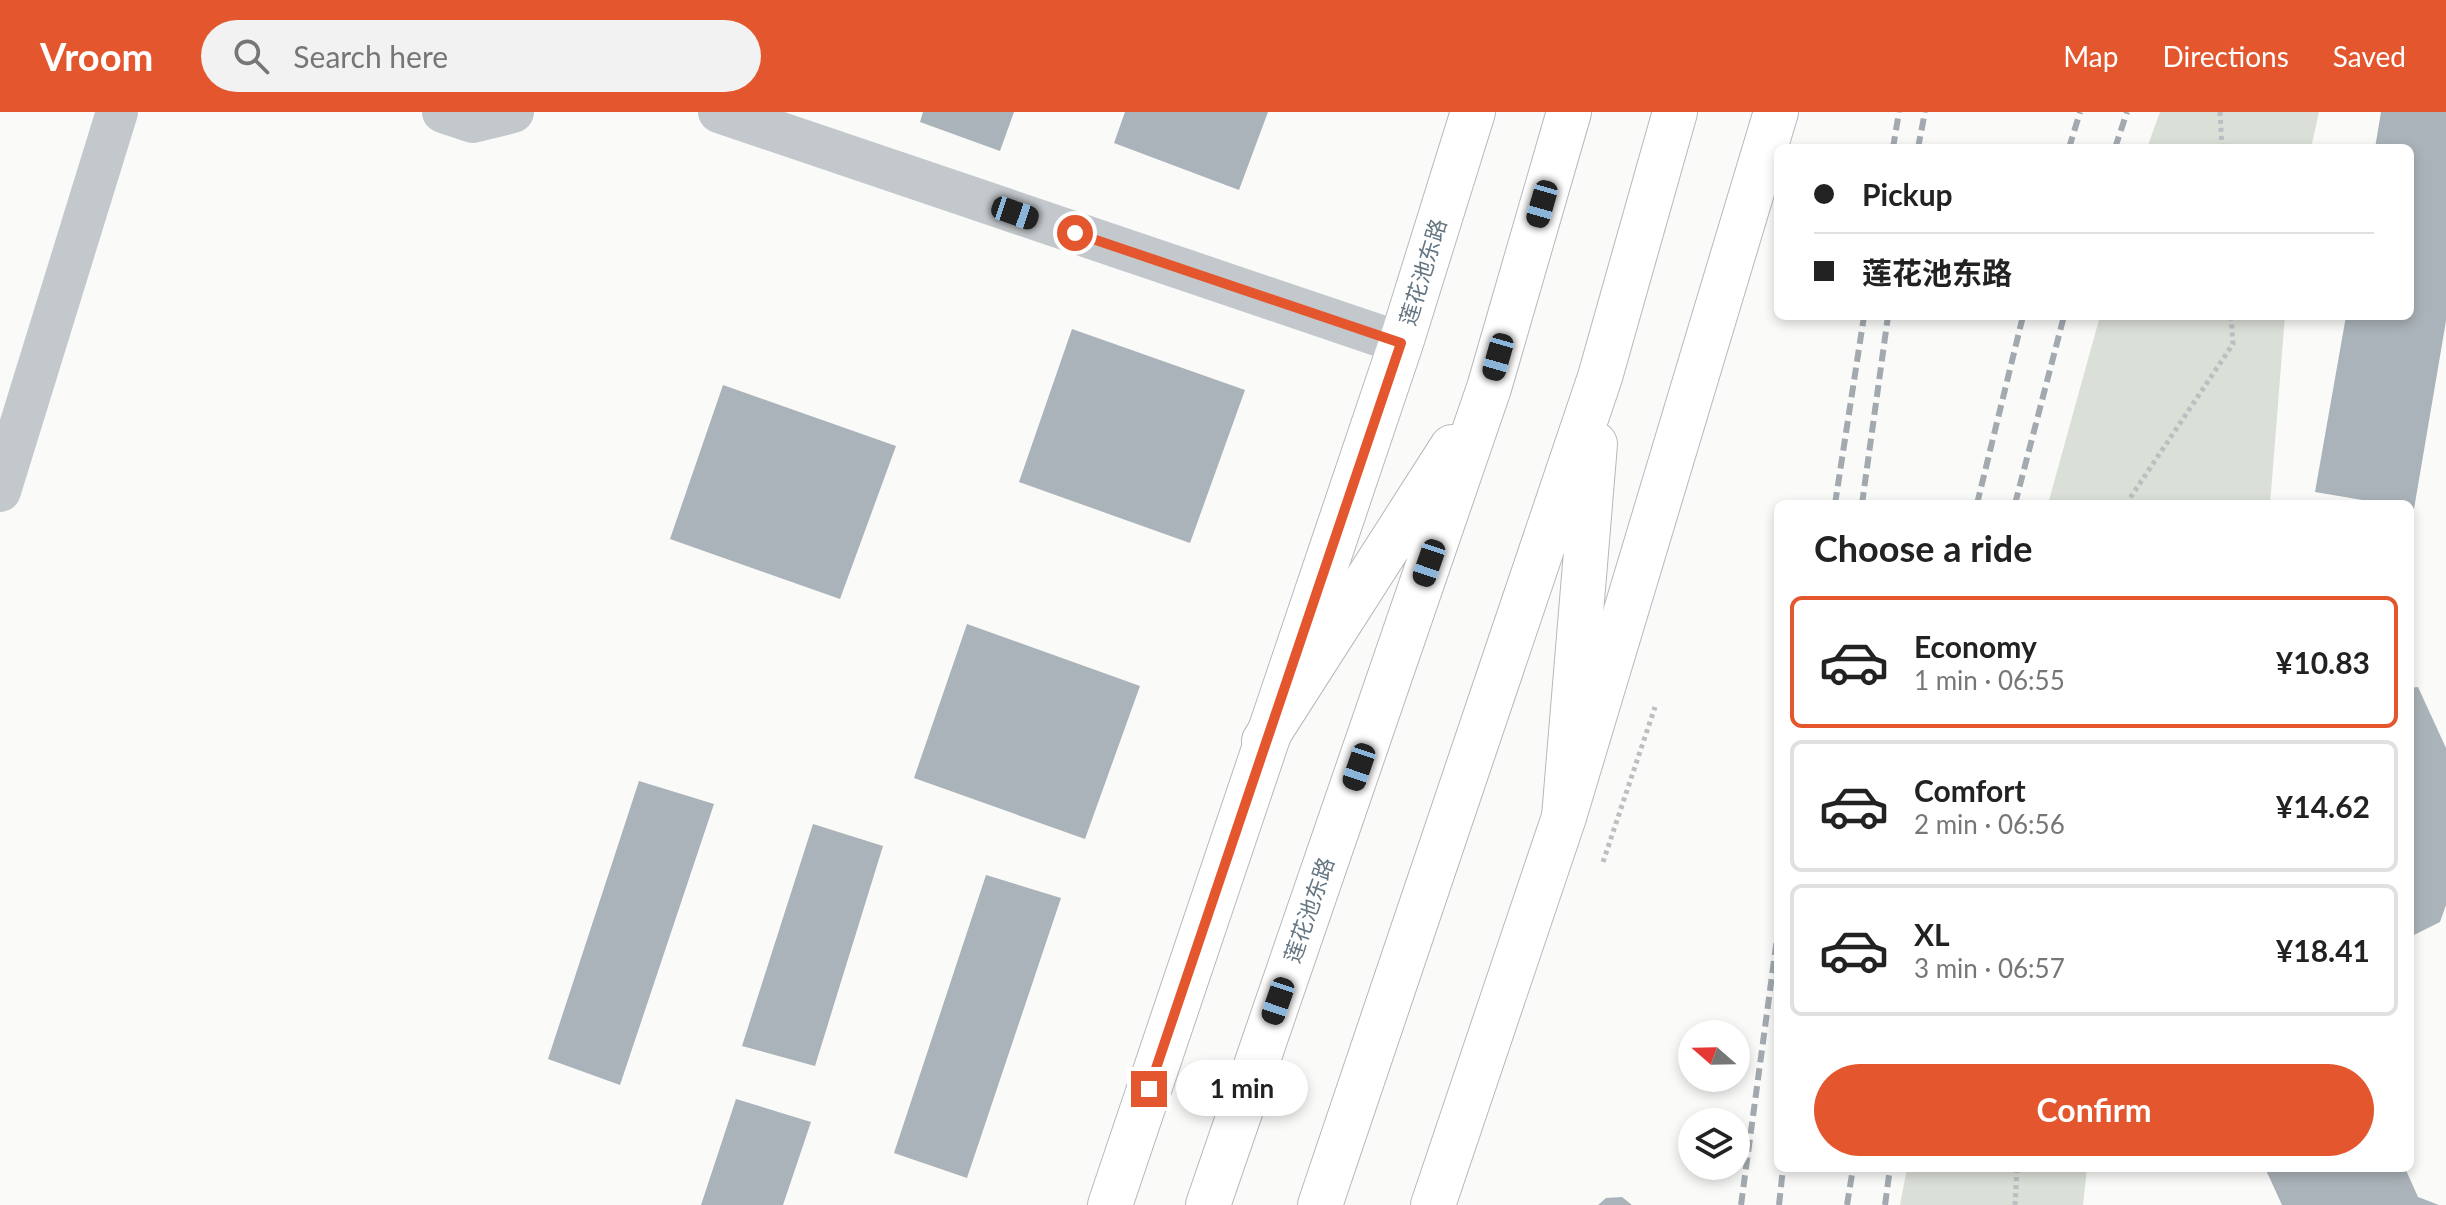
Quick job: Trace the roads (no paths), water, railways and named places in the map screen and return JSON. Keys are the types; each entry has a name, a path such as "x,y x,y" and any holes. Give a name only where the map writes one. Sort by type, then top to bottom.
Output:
{"main road":[{"name":"莲花池东路","path":"1110,1205 1264,741 1401,343 1473,112"},
{"name":"莲花池东路","path":"1208,1205 1489,388 1569,112"},
{"path":"1320,1205 1600,377 1675,112"},
{"path":"1433,1205 1564,817 1776,112"},
{"path":"1564,817 1600,377"},
{"path":"1264,741 1489,388"}],"street":[{"path":"0,491 117,112"},
{"path":"443,112 473,122 513,112"},
{"path":"719,112 1401,343"}],"railway":[{"path":"1894,144 1899,112"},
{"path":"1919,144 1925,112"},
{"path":"2070,144 2080,112"},
{"path":"2116,144 2127,112"},
{"path":"1836,500 1863,320"},
{"path":"1863,500 1887,320"},
{"path":"1978,500 2022,320"},
{"path":"2016,500 2063,320"},
{"path":"1741,1205 1774,961"},
{"path":"1779,1205 1783,1172"},
{"path":"1847,1205 1852,1172"},
{"path":"1885,1205 1889,1172"}]}
